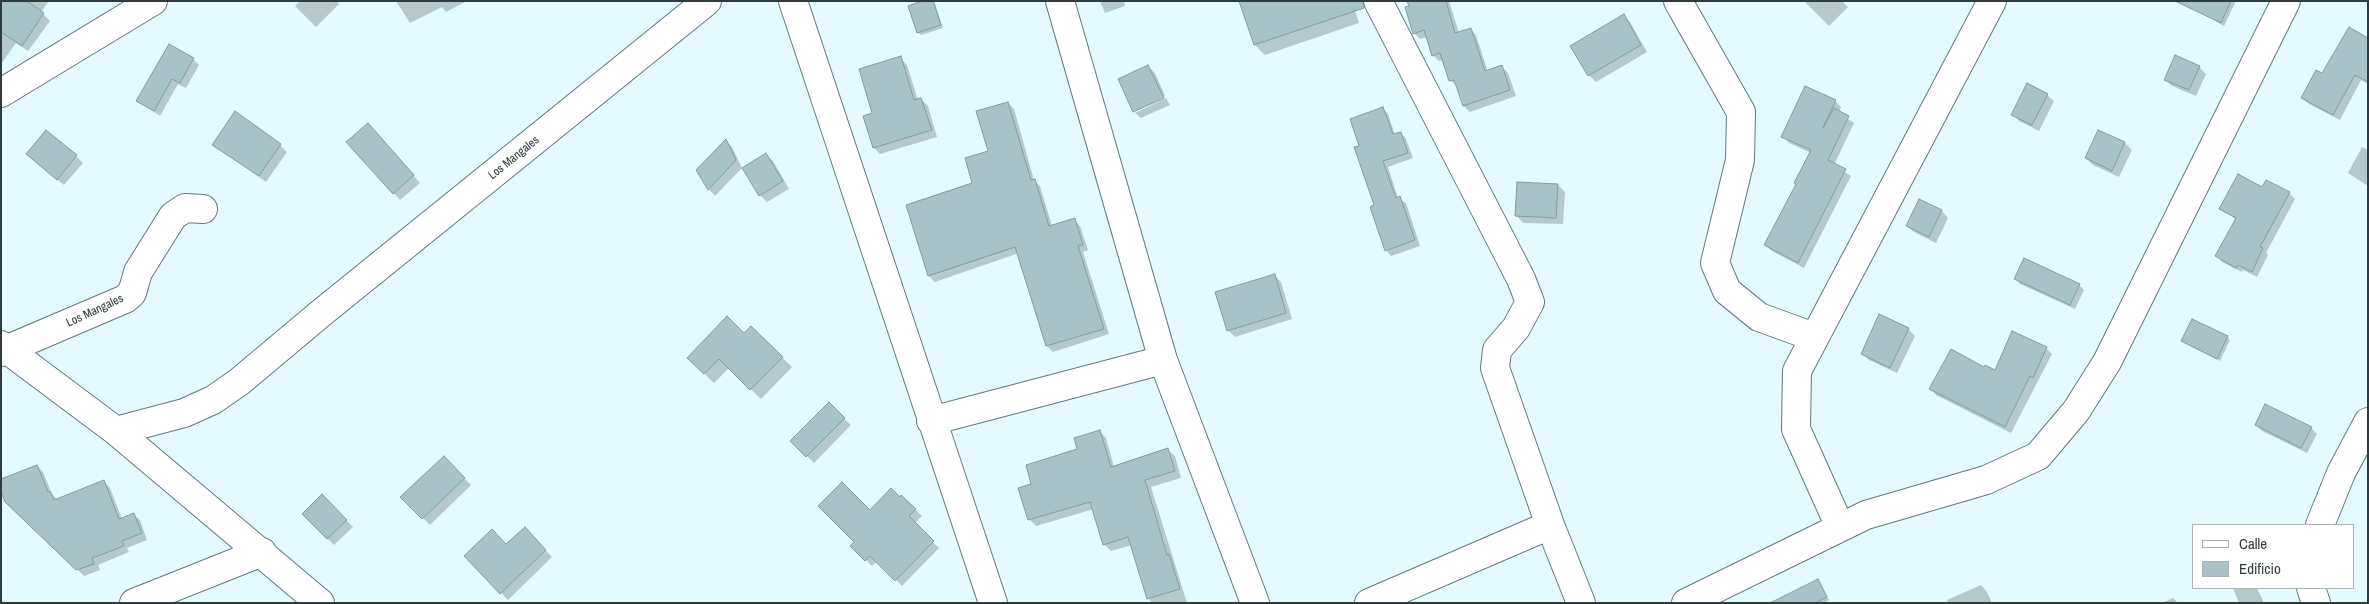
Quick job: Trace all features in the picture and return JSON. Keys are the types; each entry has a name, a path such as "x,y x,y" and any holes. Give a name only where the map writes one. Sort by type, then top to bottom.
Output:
{"street":[{"path":"1,93 153,1"},
{"name":"Los Mangales","path":"116,431 184,412 213,400 240,382 320,314 707,1"},
{"path":"793,1 993,603"},
{"path":"1060,1 1163,360 1255,603"},
{"path":"1378,1 1521,279 1530,302 1516,328 1497,350 1495,368 1550,525 1581,603"},
{"path":"1678,1 1741,112 1740,160 1715,263 1727,291 1759,317 1814,337"},
{"path":"1840,527 1796,429 1798,371 1814,337 1992,1"},
{"path":"1686,603 1866,514 1986,480 2038,456 2076,411 2108,362 2286,1"},
{"name":"Los Mangales","path":"3,349 125,300 132,292 138,272 173,216 186,208 203,209"},
{"path":"3,349 116,431 262,552 320,603"},
{"path":"931,421 1163,360"},
{"path":"2320,524 2341,473 2368,422"},
{"path":"1369,603 1550,525"},
{"path":"134,603 262,552"},
{"path":"2311,589 2316,603"}],"building":[{"path":"1,1 27,1 44,13 22,46 1,32"},
{"path":"922,1 933,1 941,25 917,33 908,6"},
{"path":"1239,1 1363,1 1364,8 1254,45"},
{"path":"1407,1 1446,1 1455,33 1471,28 1485,71 1502,65 1510,90 1463,106 1454,80 1449,81 1440,53 1432,56 1424,30 1413,34 1405,7 1409,6"},
{"path":"2175,1 2231,1 2221,23"},
{"path":"1624,14 1641,45 1588,76 1570,46"},
{"path":"2349,27 2368,38 2368,82 2355,75 2333,115 2301,98 2316,70 2322,73"},
{"path":"169,44 194,58 180,83 172,79 154,111 136,101"},
{"path":"2175,55 2200,66 2189,90 2164,80"},
{"path":"901,56 914,100 921,98 932,130 873,148 863,116 872,113 859,69"},
{"path":"1148,65 1164,98 1133,112 1118,79"},
{"path":"2027,83 2048,94 2032,125 2011,115"},
{"path":"1805,86 1836,100 1823,128 1834,108 1849,116 1828,160 1846,169 1798,263 1764,245 1796,184 1794,183 1811,150 1781,137"},
{"path":"1008,102 1031,180 1035,179 1049,226 1075,218 1083,245 1078,246 1104,329 1046,346 1015,247 928,276 906,205 972,183 965,158 988,151 976,111"},
{"path":"1383,107 1393,134 1401,132 1408,153 1383,161 1396,198 1400,196 1415,240 1385,251 1370,207 1374,205 1354,147 1359,146 1350,119"},
{"path":"235,111 281,144 259,176 212,145"},
{"path":"368,123 414,175 393,194 346,142"},
{"path":"46,130 77,155 57,180 26,154"},
{"path":"2098,130 2125,142 2112,171 2085,158"},
{"path":"726,139 736,160 708,190 696,170"},
{"path":"766,153 783,181 759,196 742,168"},
{"path":"2238,174 2262,187 2266,180 2290,192 2260,247 2263,248 2252,272 2238,265 2236,268 2215,256 2236,218 2219,209"},
{"path":"1517,182 1558,184 1556,218 1515,216"},
{"path":"1919,199 1942,210 1929,237 1906,226"},
{"path":"2024,258 2080,284 2070,305 2014,279"},
{"path":"1275,274 1286,313 1227,331 1215,292"},
{"path":"1879,314 1909,328 1890,368 1861,354"},
{"path":"727,316 744,333 751,326 783,357 750,390 719,359 704,374 687,358"},
{"path":"2192,319 2228,336 2217,359 2181,341"},
{"path":"2012,331 2047,347 2033,378 2030,376 2005,427 1929,389 1951,349 1984,367 1985,365 1995,370"},
{"path":"829,402 845,418 806,457 790,441"},
{"path":"2265,404 2312,427 2301,448 2255,425"},
{"path":"1100,430 1111,467 1168,448 1175,471 1145,480 1167,555 1169,554 1180,589 1147,599 1128,537 1103,545 1090,502 1028,520 1018,488 1031,484 1026,465 1077,449 1074,438"},
{"path":"444,456 465,478 422,519 400,497"},
{"path":"37,465 48,492 50,491 54,500 104,480 119,519 134,513 142,533 122,541 124,546 92,558 94,564 76,570 5,502 1,492 1,479"},
{"path":"842,482 870,510 891,488 916,509 909,516 934,541 895,581 870,556 865,561 850,546 854,542 818,506"},
{"path":"322,494 347,520 327,539 302,514"},
{"path":"525,527 546,550 500,594 464,556 492,529 506,544"},
{"path":"1818,579 1827,597 1815,603 1770,603"}]}
